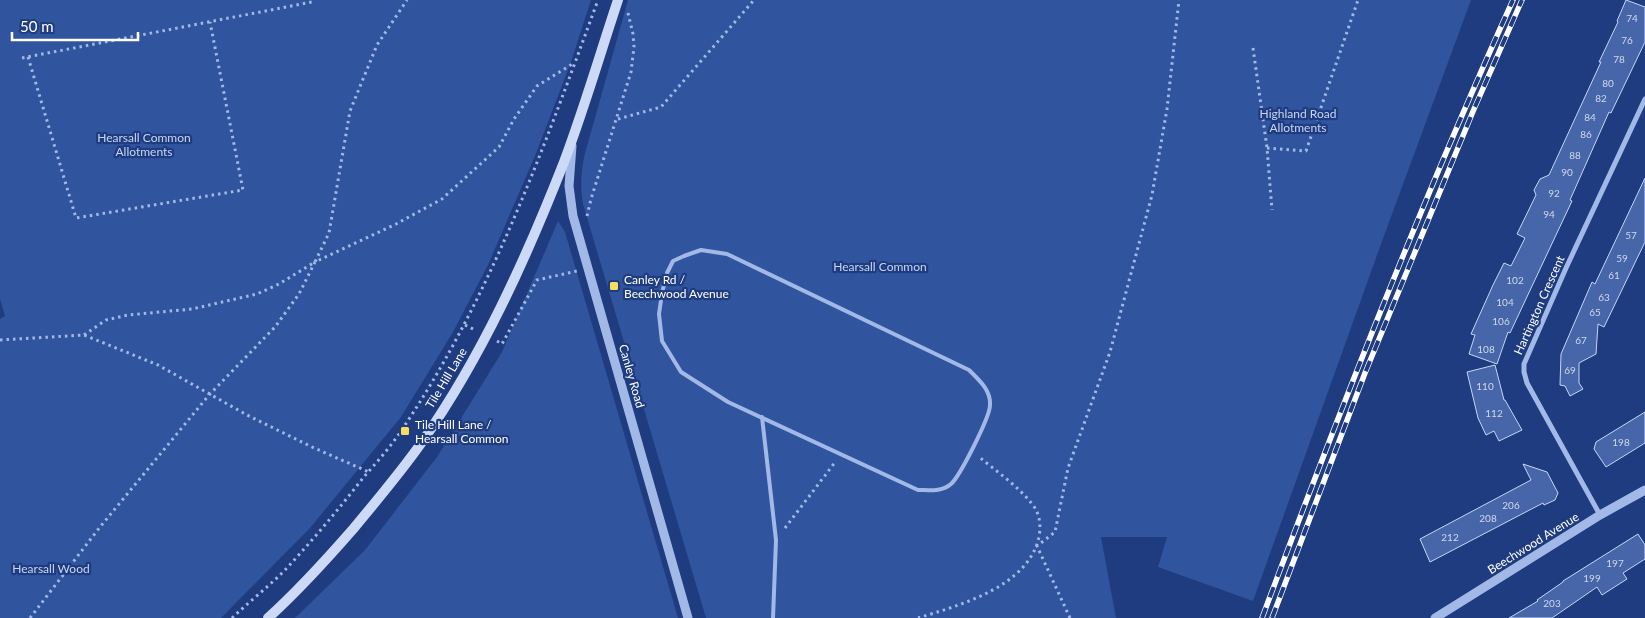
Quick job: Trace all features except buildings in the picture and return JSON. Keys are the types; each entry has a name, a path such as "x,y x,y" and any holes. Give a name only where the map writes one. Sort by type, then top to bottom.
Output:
{"main road":[{"path":"572,138 618,0"},
{"name":"Tile Hill Lane","path":"268,618 334,551 387,489 422,441 453,393 486,336 520,266 572,138"}],"street":[{"name":"Hartington Crescent","path":"1600,515 1527,383 1524,364 1566,268 1645,99"},
{"name":"Canley Road","path":"572,138 569,186 573,216 688,618"},
{"name":"Beechwood Avenue","path":"1435,618 1600,515 1645,490"}],"lane":[{"path":"701,250 727,254 969,370 985,385 990,405 984,425 972,451 951,484 936,490 918,490 762,418 728,402 681,372 662,341 659,314 667,273 673,261 701,250"},
{"path":"762,418 776,540 773,618"}],"path":[{"path":"22,58 312,2 311,0"},
{"path":"30,618 100,527 209,395 275,327 300,294 329,233 350,111 377,45 407,0"},
{"path":"232,618 283,571 327,523 398,435 444,363 498,257 598,0"},
{"path":"617,119 661,107 754,0"},
{"path":"918,618 969,602 1000,585 1024,567 1037,546 1055,532 1068,468 1110,352 1149,205 1167,109 1179,0"},
{"path":"1267,148 1306,150 1358,0"},
{"path":"587,219 591,199 628,86 633,59 633,34 628,10"},
{"path":"28,57 76,218 243,190 210,22"},
{"path":"1253,48 1267,148 1272,210"},
{"path":"84,335 106,320 128,314 192,309 257,294 279,284 314,262 396,224 442,199 499,147 514,119 537,86 574,63"},
{"path":"465,325 502,344 537,280 588,268"},
{"path":"0,340 84,335 158,365 209,395 314,448 369,472"},
{"path":"972,451 1013,485 1033,505 1041,524 1037,546 1070,618"},
{"path":"776,540 841,455"}],"green space":[{"path":"0,0 591,0 571,62 535,156 488,265 453,332 401,417 310,528 221,618 0,618 0,319 5,316 0,299"},
{"name":"Hearsall Common","path":"628,0 1471,0 1253,601 1158,567 1167,537 1101,537 1116,618 706,618 582,198 581,180 584,157"},
{"path":"558,221 565,232 678,618 295,618 365,550 437,457 502,352"}],"railway":[{"path":"1262,618 1382,307 1446,153 1513,0"},
{"path":"1272,618 1365,373 1474,109 1522,0"}],"place":[{"name":"Canley Rd / Beechwood Avenue","path":"614,286"},
{"name":"Tile Hill Lane / Hearsall Common","path":"405,431"}],"park label":[{"name":"Highland Road Allotments","path":"1298,120"},
{"name":"Hearsall Common Allotments","path":"144,144"},
{"name":"Hearsall Wood","path":"51,568"}]}
